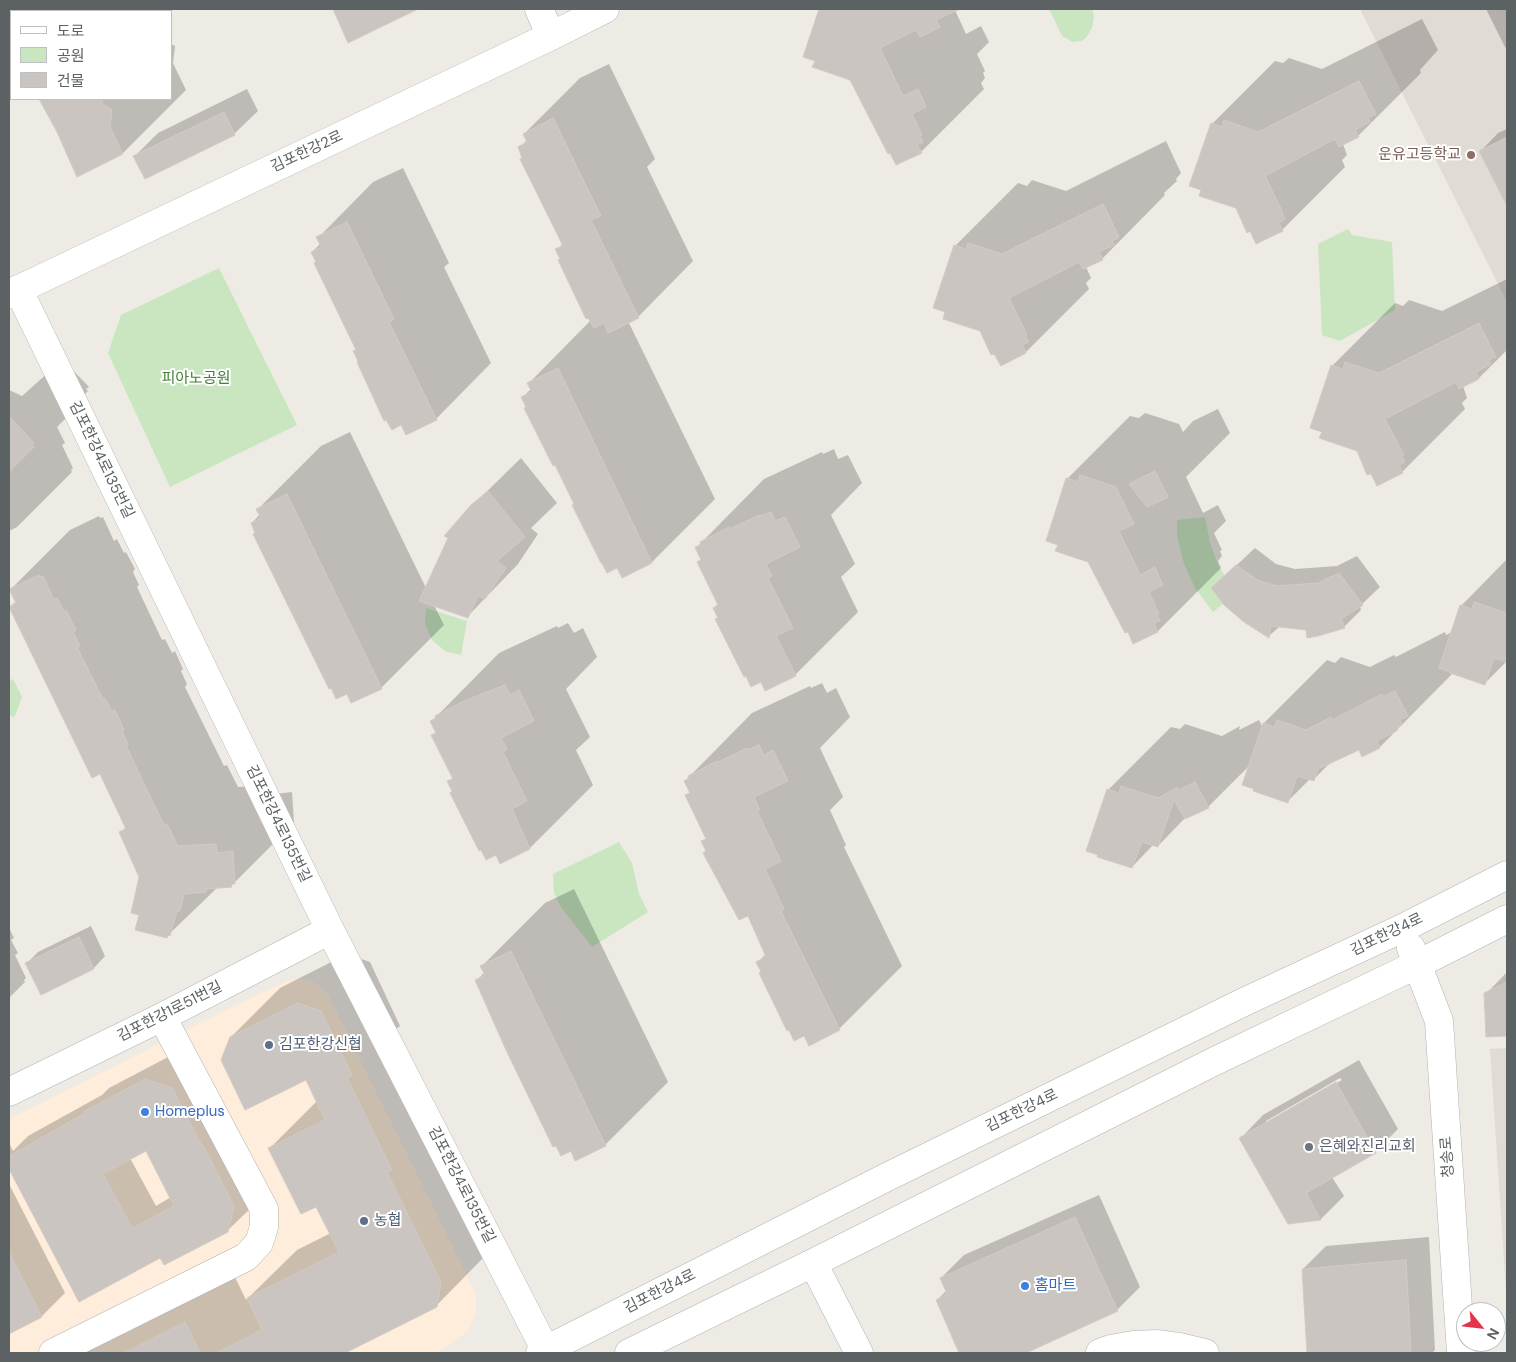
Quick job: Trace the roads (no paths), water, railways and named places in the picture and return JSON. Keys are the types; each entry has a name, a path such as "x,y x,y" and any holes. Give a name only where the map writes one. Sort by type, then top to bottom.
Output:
{"street":[{"path":"539,9 551,36"},
{"name":"김포한강2로","path":"13,292 605,9"},
{"name":"김포한강4로135번길","path":"13,292 330,930 544,1352"},
{"name":"김포한강4로","path":"544,1352 887,1177 1246,1001 1403,928 1507,875"},
{"path":"628,1353 813,1263 1215,1061 1418,964 1507,919"},
{"name":"청송로","path":"1403,928 1439,1022 1461,1353"},
{"name":"김포한강1로51번길","path":"9,1092 162,1017 330,930"},
{"name":"청송로","path":"1418,964 1425,1016 1452,1353"},
{"path":"54,1353 246,1257 259,1243 264,1227 264,1209 162,1017"},
{"path":"813,1263 859,1353"},
{"path":"1100,1353 1133,1344 1158,1344 1205,1353"}],"place":[{"name":"운유고등학교","path":"1471,155"},
{"name":"김포한강신협","path":"269,1045"},
{"name":"Homeplus","path":"145,1112"},
{"name":"은혜와진리교회","path":"1309,1147"},
{"name":"농협","path":"364,1221"},
{"name":"홈마트","path":"1025,1286"}],"park label":[{"name":"피아노공원","path":"196,379"}]}
